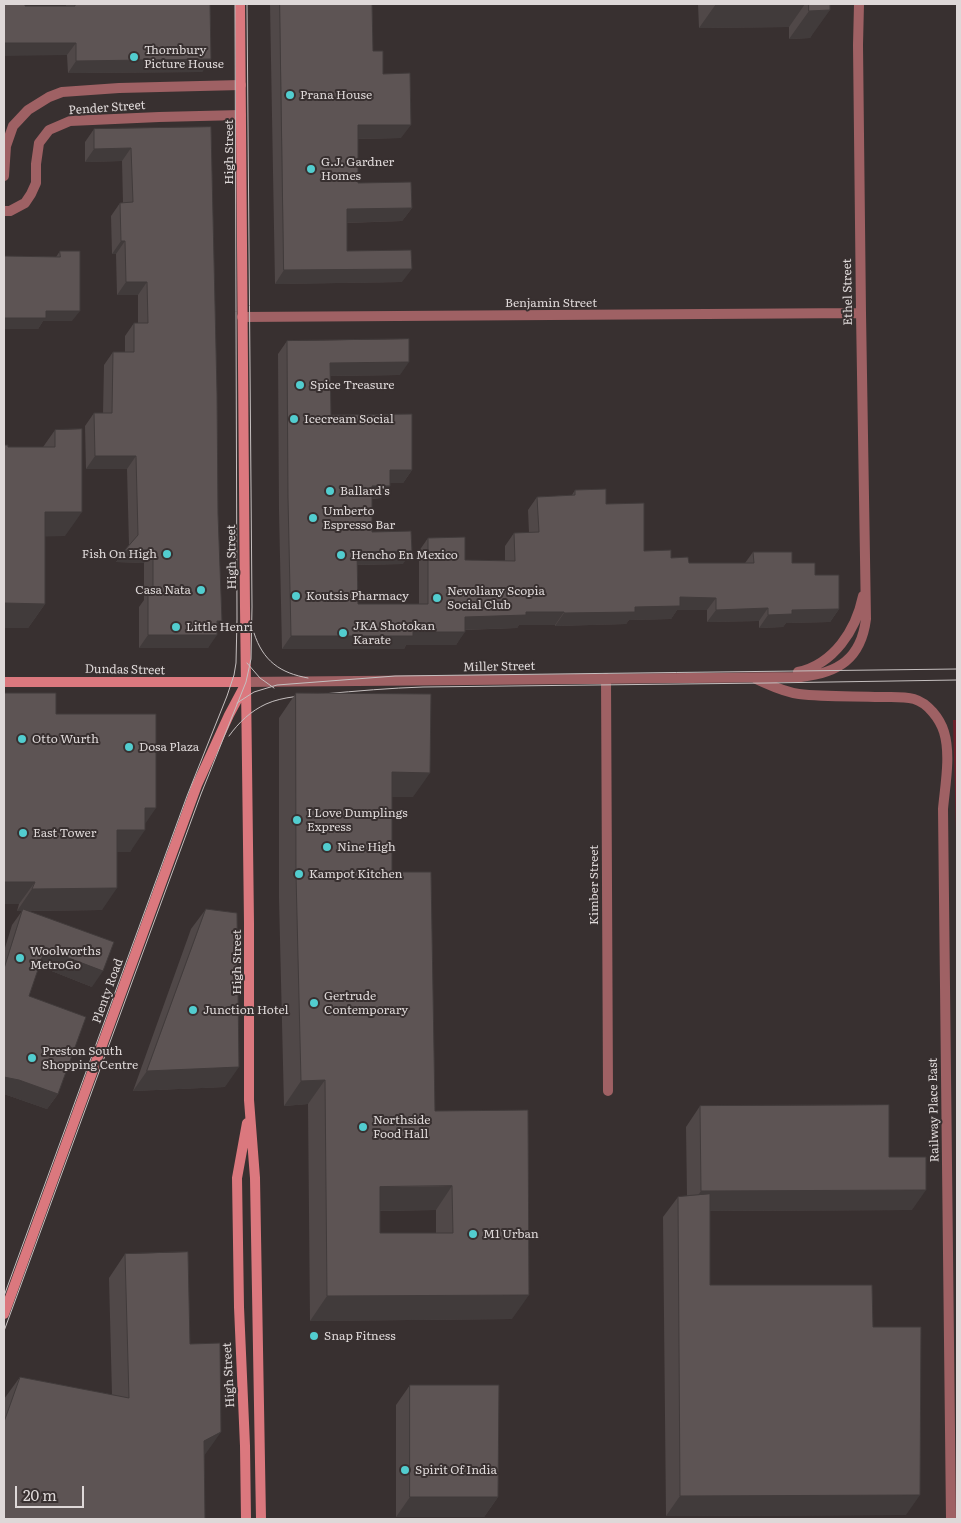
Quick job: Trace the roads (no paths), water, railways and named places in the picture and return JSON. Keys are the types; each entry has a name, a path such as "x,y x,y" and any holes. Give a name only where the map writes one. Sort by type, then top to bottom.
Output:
{"main road":[{"name":"High Street","path":"240,4 250,1110 255,1178 262,1519"},
{"name":"Dundas Street","path":"4,682 246,682"},
{"name":"Plenty Road","path":"4,1314 197,785 246,682"},
{"name":"High Street","path":"246,1519 239,1307 238,1178 250,1110"},
{"path":"239,1307 258,1307"},
{"path":"245,1446 260,1446"}],"street":[{"name":"Ethel Street","path":"841,665 856,650 865,628 866,581 860,313 859,4"},
{"name":"Pender Street","path":"4,176 6,146 13,126 28,110 49,97 62,92 119,88 241,85"},
{"name":"Pender Street","path":"4,211 10,211 25,203 36,183 39,143 49,130 70,121 242,115"},
{"name":"Benjamin Street","path":"242,317 860,313"},
{"name":"Ethel Street","path":"814,667 837,649 848,636 862,602 866,581"},
{"name":"Miller Street","path":"246,682 800,677 819,675 841,665"},
{"name":"Miller Street","path":"774,677 806,671 814,667"},
{"name":"Miller Street","path":"752,677 780,690 793,693 905,697 914,699 926,706"},
{"name":"Kimber Street","path":"606,678 608,1092"},
{"name":"Railway Place East","path":"926,706 940,722 946,739 946,776 943,809 951,1519"}],"tram line":[{"path":"4,1296 187,796 234,675 237,619 235,4"},
{"path":"4,1331 201,794 246,682 251,659 247,4"},
{"path":"254,633 262,651 274,664 289,673 308,678"},
{"path":"247,663 260,678 274,688"},
{"path":"237,703 254,692 277,685 395,676 957,669"},
{"path":"229,736 250,714 273,701 294,697 373,690 423,687 957,680"}],"place":[{"name":"Thornbury Picture House","path":"134,57"},
{"name":"Prana House","path":"290,95"},
{"name":"G.J. Gardner Homes","path":"311,169"},
{"name":"Spice Treasure","path":"300,385"},
{"name":"Icecream Social","path":"294,419"},
{"name":"Ballard's","path":"330,491"},
{"name":"Umberto Espresso Bar","path":"313,518"},
{"name":"Fish On High","path":"167,554"},
{"name":"Hencho En Mexico","path":"341,555"},
{"name":"Casa Nata","path":"201,590"},
{"name":"Koutsis Pharmacy","path":"296,596"},
{"name":"Nevoliany Scopia Social Club","path":"437,598"},
{"name":"Little Henri","path":"176,627"},
{"name":"JKA Shotokan Karate","path":"343,633"},
{"name":"Otto Wurth","path":"22,739"},
{"name":"Dosa Plaza","path":"129,747"},
{"name":"I Love Dumplings Express","path":"297,820"},
{"name":"East Tower","path":"23,833"},
{"name":"Nine High","path":"327,847"},
{"name":"Kampot Kitchen","path":"299,874"},
{"name":"Woolworths MetroGo","path":"20,958"},
{"name":"Gertrude Contemporary","path":"314,1003"},
{"name":"Junction Hotel","path":"193,1010"},
{"name":"Preston South Shopping Centre","path":"32,1058"},
{"name":"Northside Food Hall","path":"363,1127"},
{"name":"M1 Urban","path":"473,1234"},
{"name":"Snap Fitness","path":"314,1336"},
{"name":"Spirit Of India","path":"405,1470"}]}
